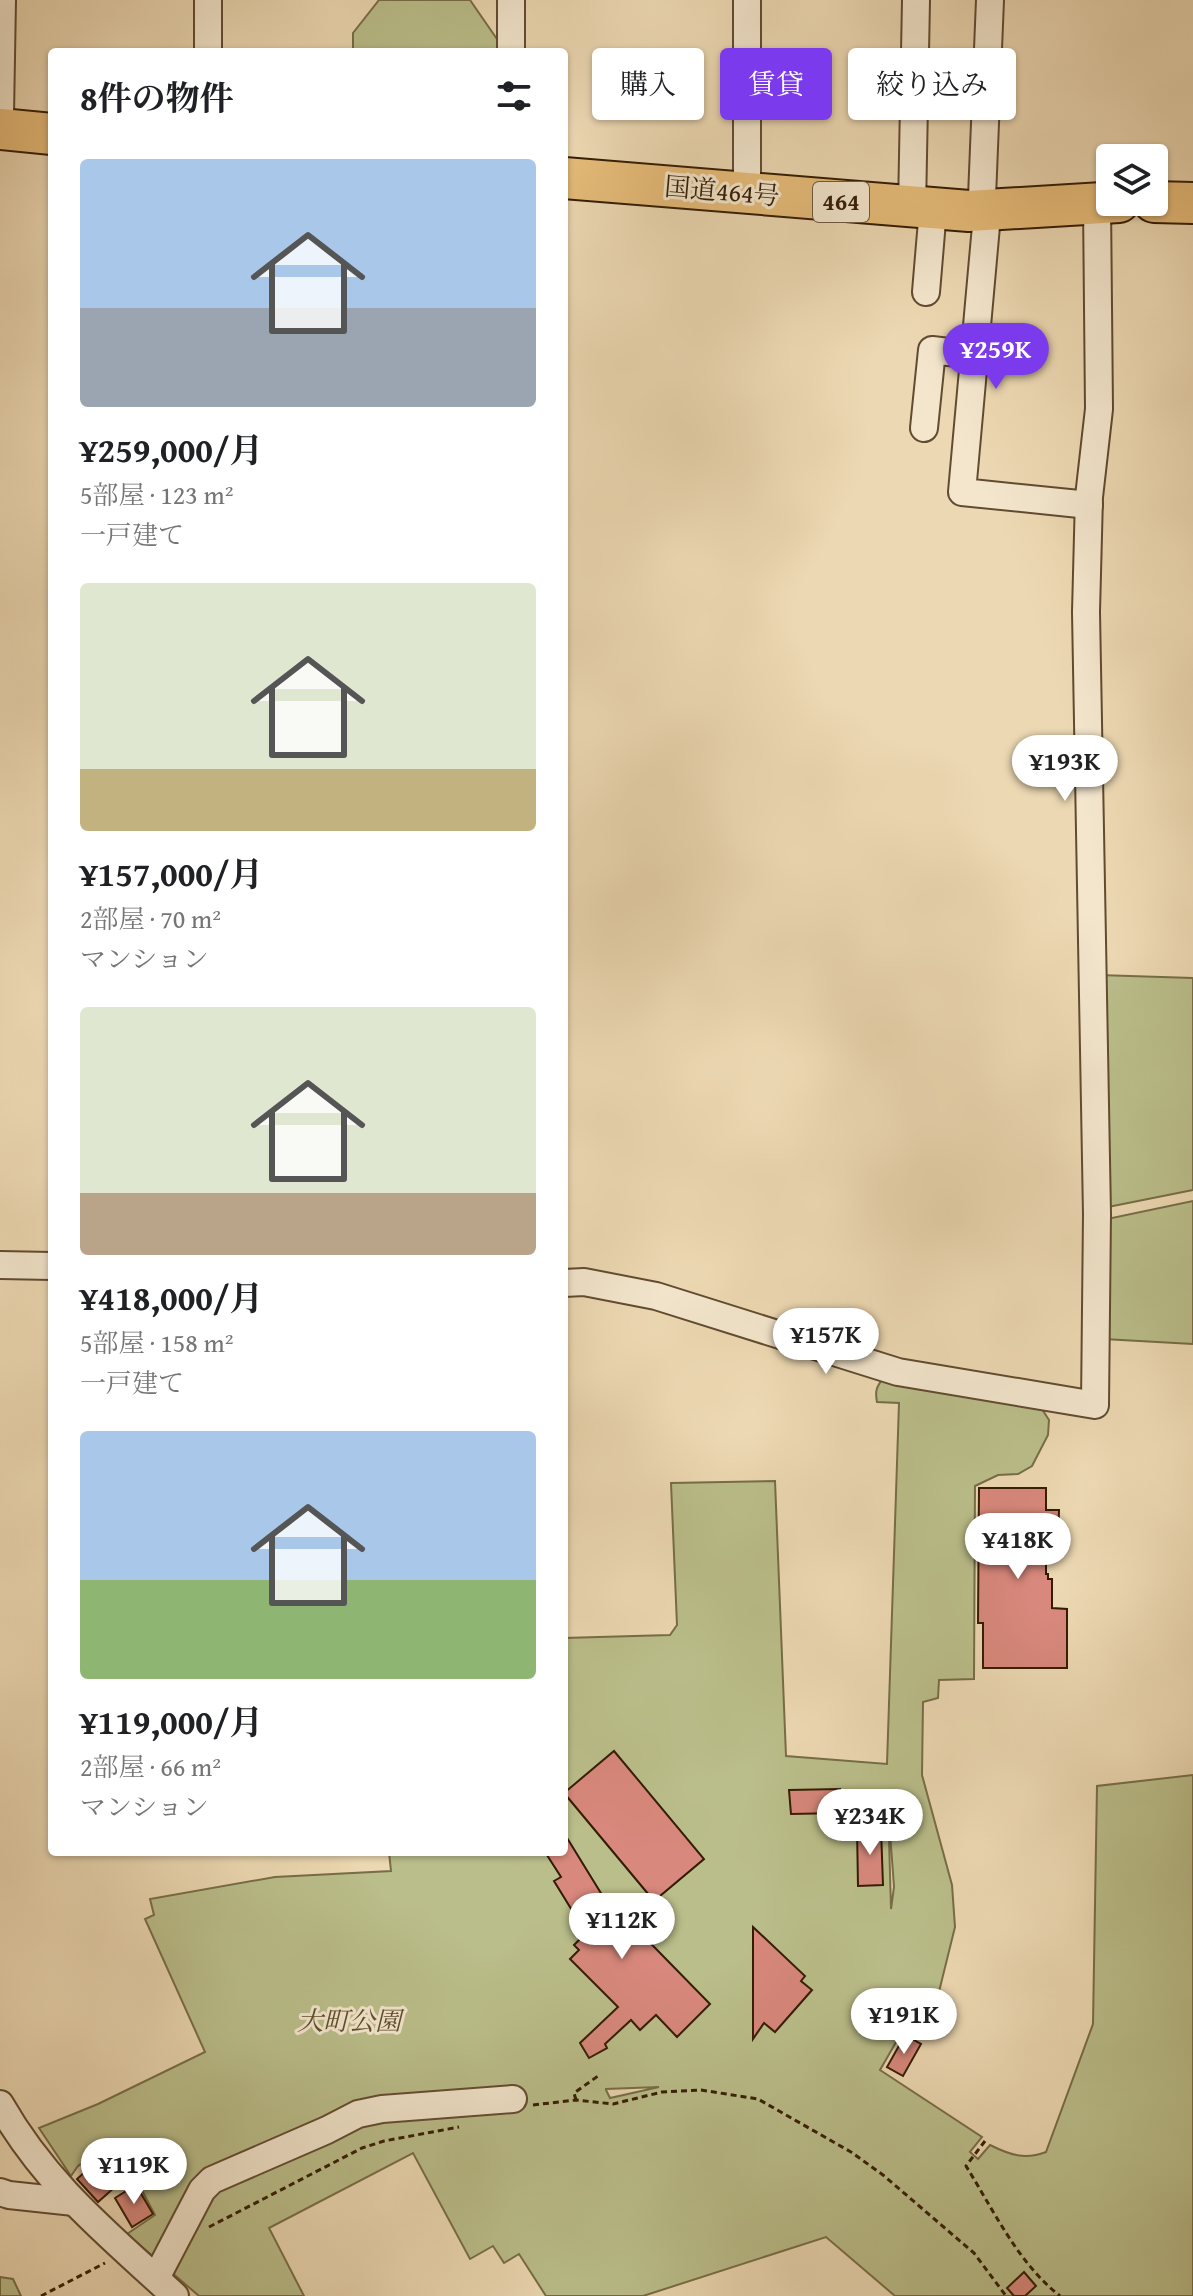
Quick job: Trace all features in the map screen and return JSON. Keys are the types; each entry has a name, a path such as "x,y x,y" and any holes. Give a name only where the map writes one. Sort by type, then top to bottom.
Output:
{"highway":[{"path":"0,129 48,134"},
{"name":"国道464号","path":"568,178 986,211 1096,203"},
{"path":"1168,202 1193,203"}],"street":[{"path":"0,115 2,0"},
{"path":"208,0 208,48"},
{"path":"511,0 511,48"},
{"path":"747,0 747,193"},
{"path":"916,0 926,292"},
{"path":"990,0 982,197 986,211 962,492 1089,505"},
{"path":"568,1283 584,1282 656,1296 898,1372 1095,1405 1097,1214 1086,612 1089,505 1099,409 1107,216"},
{"path":"924,428 932,350 974,355"},
{"path":"0,1265 48,1266"},
{"path":"0,2104 8,2137 166,2287 180,2232 202,2190 212,2180 358,2114 382,2109 517,2103"},
{"path":"0,2192 74,2202"}],"path":[{"path":"576,2100 574,2093 598,2076"},
{"path":"517,2103 576,2100 613,2104 662,2092 701,2090 758,2099 851,2152 893,2183 974,2253 1006,2296"},
{"path":"180,2232 206,2228 362,2148 471,2125"},
{"path":"985,2141 966,2166 1029,2266 1042,2282 1060,2296"},
{"path":"41,2296 126,2252"}],"green space":[{"path":"379,0 470,0 499,42 498,48 353,48 353,33"},
{"path":"1098,975 1193,978 1193,1190 1103,1208"},
{"path":"1193,1201 1193,1344 1104,1339 1107,1219"},
{"name":"大町公園","path":"884,1378 1040,1406 1049,1420 1048,1435 1032,1466 1018,1474 998,1475 975,1486 974,1679 939,1680 938,1698 923,1702 922,1775 952,1885 955,1927 935,2008 903,2030 880,2070 982,2137 970,2152 978,2159 990,2145 1018,2155 1046,2152 1093,2024 1097,1786 1193,1775 1193,2296 895,2296 826,2237 643,2296 546,2296 519,2254 504,2263 493,2246 470,2259 413,2153 269,2228 304,2296 199,2296 127,2234 155,2215 116,2142 78,2166 71,2176 39,2128 98,2104 205,2052 145,1919 154,1915 150,1899 275,1877 391,1871 389,1856 568,1856 568,1638 670,1635 677,1625 671,1483 775,1481 786,1756 887,1764 899,1403 877,1402 877,1389","holes":["888,1805 894,1887 891,1909","659,2087 610,2098 606,2089"]},
{"path":"0,2277 13,2279 21,2296 0,2296"}],"building":[{"path":"979,1488 1046,1488 1046,1510 1059,1510 1058,1543 1046,1543 1046,1574 1048,1579 1052,1579 1052,1608 1067,1609 1067,1668 983,1668 983,1623 978,1623"},
{"path":"614,1751 704,1859 654,1901 568,1798 568,1790"},
{"path":"840,1789 841,1813 791,1814 789,1790"},
{"path":"857,1828 881,1829 883,1885 858,1886"},
{"path":"568,1840 615,1916 619,1911 710,2004 677,2037 656,2015 640,2030 631,2020 605,2044 607,2048 589,2058 580,2043 618,2007 570,1959 579,1950 574,1945 586,1933 554,1881 561,1877 548,1856 568,1856"},
{"path":"753,1927 805,1976 801,1981 812,1990 775,2032 764,2023 753,2039"},
{"path":"905,2035 921,2044 903,2076 887,2067"},
{"path":"95,2163 115,2187 98,2202 77,2179"},
{"path":"136,2185 153,2214 132,2227 115,2198"},
{"path":"1024,2272 1036,2286 1025,2296 1014,2296 1007,2288"}]}
